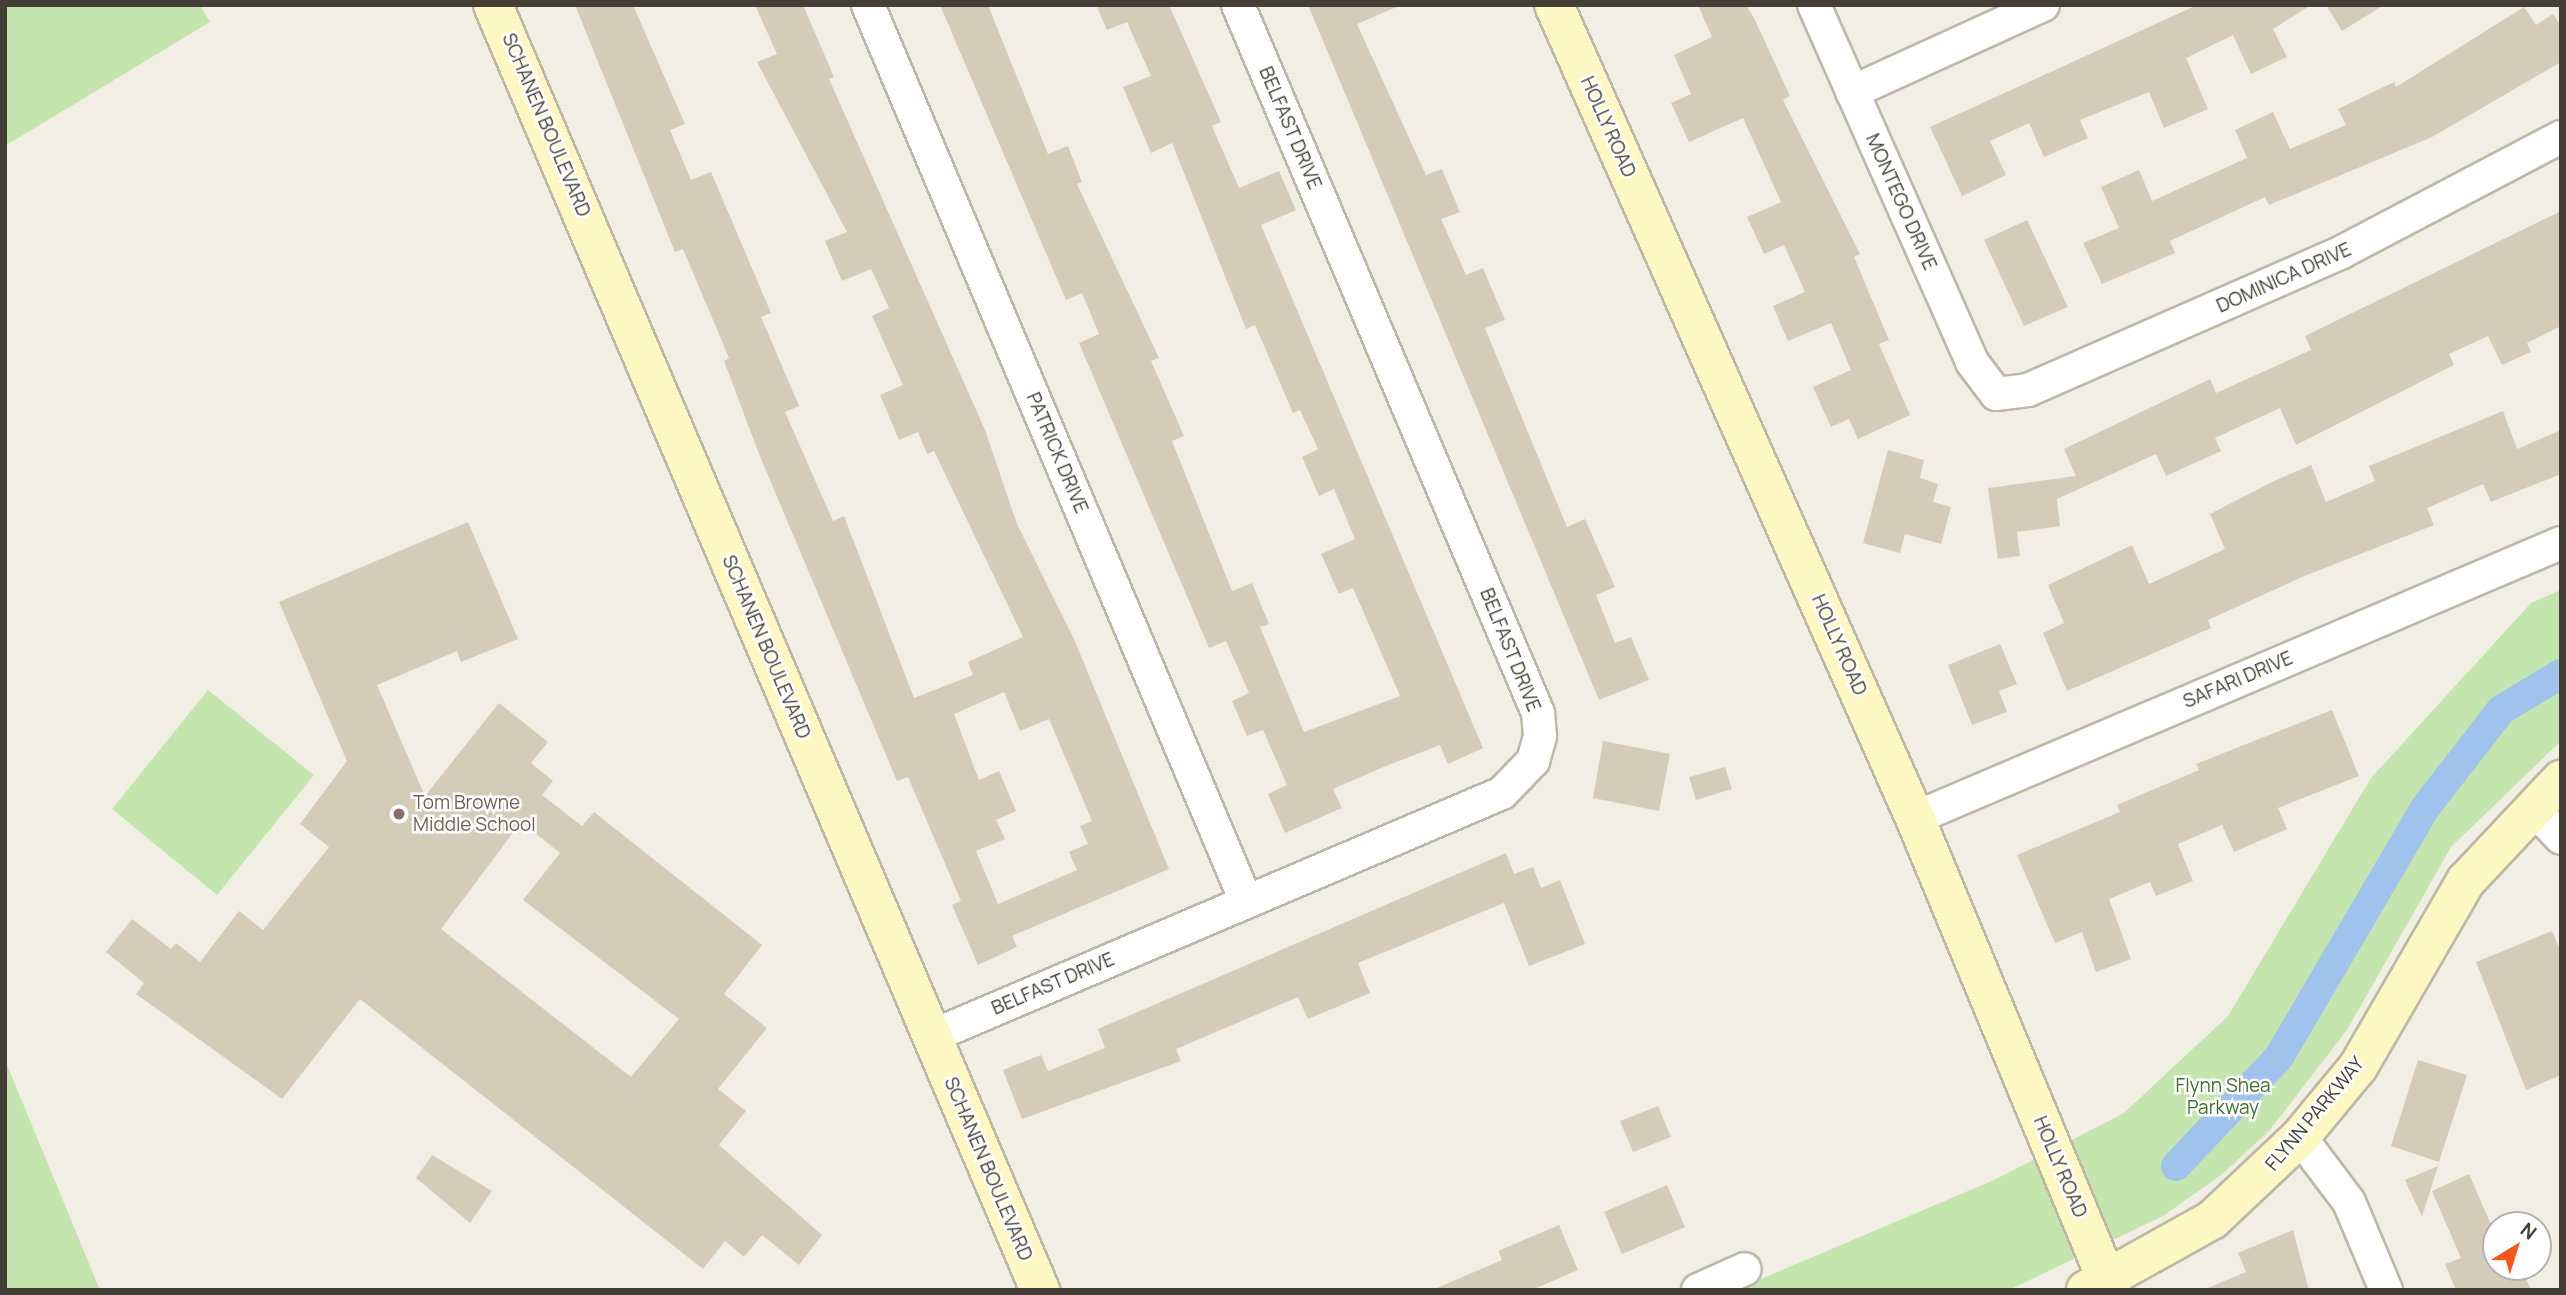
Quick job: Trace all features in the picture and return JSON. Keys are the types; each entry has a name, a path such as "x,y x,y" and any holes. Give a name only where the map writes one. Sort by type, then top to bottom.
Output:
{"street":[{"name":"SCHANEN BOULEVARD","path":"493,5 930,1037 1040,1290"},
{"name":"PATRICK DRIVE","path":"868,5 1246,901"},
{"name":"BELFAST DRIVE","path":"930,1037 1502,793 1533,761 1540,736 1538,713 1238,5"},
{"name":"HOLLY ROAD","path":"1555,5 1915,818 2101,1287"},
{"name":"MONTEGO DRIVE","path":"1814,5 1972,362 1996,394"},
{"path":"1852,92 2043,5"},
{"name":"DOMINICA DRIVE","path":"1996,394 2028,390 2342,252 2561,137"},
{"name":"SAFARI DRIVE","path":"1915,818 2561,543"},
{"name":"FLYNN PARKWAY","path":"2101,1287 2212,1220 2300,1137 2358,1068 2466,881 2532,807 2561,780"},
{"path":"2532,807 2561,838"},
{"path":"2300,1137 2349,1202 2386,1290"},
{"path":"1699,1290 1745,1269"}],"green space":[{"path":"5,5 200,5 210,22 5,146"},
{"name":"Flynn Shea Parkway","path":"2561,590 2561,741 2451,847 2347,1030 2269,1131 2220,1176 2163,1216 2009,1290 1735,1290 1994,1180 2124,1113 2228,1016 2371,778 2531,603"},
{"path":"208,690 314,775 217,895 112,809"},
{"path":"5,1060 100,1290 5,1290"}],"building":[{"path":"575,5 633,5 685,124 670,130 691,180 711,172 771,313 761,317 799,406 785,412 833,521 844,516 914,698 973,675 968,662 1023,637 934,451 927,454 918,432 899,440 880,395 903,385 872,316 889,308 871,269 842,281 825,241 847,232 757,62 777,54 755,5 803,5 834,77 829,79 985,430 1017,524 1074,639 1169,869 1012,936 1017,947 978,965 952,905 961,901 908,777 897,781 759,454 724,361 729,358 683,249 675,252","holes":["1004,692 1020,731 1049,719 1092,821 1080,826 1088,844 1069,852 1077,870 998,904 976,851 1005,839 996,820 1016,811 999,771 979,780 954,714"]},
{"path":"940,5 988,5 1048,154 1068,146 1082,182 1077,184 1159,358 1151,361 1184,436 1172,441 1232,591 1252,583 1269,624 1260,627 1304,732 1400,696 1353,588 1339,594 1321,554 1355,539 1334,489 1319,496 1302,457 1318,449 1300,410 1293,413 1255,325 1246,329 1172,143 1151,153 1123,87 1151,76 1127,22 1107,30 1096,5 1169,5 1221,122 1212,126 1239,188 1279,171 1296,210 1261,225 1483,748 1448,764 1440,745 1386,766 1333,789 1342,808 1285,833 1268,794 1287,785 1263,730 1247,736 1232,701 1249,693 1226,641 1209,648 1079,343 1099,334 1082,293 1066,300"},
{"path":"1308,5 1401,5 1357,24 1426,175 1442,169 1460,212 1441,219 1466,275 1483,268 1505,320 1485,328 1567,527 1585,519 1615,587 1596,595 1615,643 1631,637 1649,680 1599,700"},
{"path":"1698,5 1746,5 1790,96 1783,100 1860,254 1854,257 1889,340 1879,344 1910,415 1858,439 1849,419 1831,427 1813,387 1851,370 1831,323 1788,341 1773,306 1805,292 1784,245 1764,254 1747,217 1781,202 1743,118 1689,142 1671,103 1691,94 1674,55 1712,37"},
{"path":"2197,5 2311,5 2273,29 2287,57 2251,74 2233,35 2186,58 2208,109 2164,128 2149,92 2080,120 2088,138 2044,157 2029,123 1990,141 2006,175 1962,196 1930,127"},
{"path":"2326,5 2384,5 2342,31"},
{"path":"2524,7 2536,25 2553,14 2561,26 2561,62 2432,137 2269,205 2265,197 2170,241 2175,253 2102,284 2083,243 2119,228 2101,187 2139,170 2152,201 2247,158 2235,130 2273,112 2290,149 2346,125 2338,109 2394,82 2396,87"},
{"path":"2561,211 2561,326 2527,343 2531,352 2502,365 2488,336 2449,354 2454,365 2296,445 2280,408 2215,438 2221,451 2166,476 2156,454 2057,499 2060,526 2017,532 2020,556 1998,559 1988,488 2076,476 2064,449 2210,379 2216,393 2311,350 2305,336"},
{"path":"2027,220 2068,307 2024,326 1984,240"},
{"path":"2503,411 2517,449 2561,430 2561,474 2491,502 2483,484 2427,508 2434,525 2302,577 2208,620 2211,628 2067,691 2043,633 2064,623 2048,585 2132,545 2149,584 2225,549 2210,514 2274,481 2311,465 2326,502 2375,481 2369,466"},
{"path":"1888,450 1924,460 1920,478 1938,484 1933,502 1951,507 1941,544 1905,534 1900,553 1863,543"},
{"path":"468,522 518,639 461,662 457,651 377,685 425,796 499,703 548,742 531,763 553,781 542,795 582,826 594,812 762,945 724,994 767,1028 718,1089 746,1111 719,1145 822,1235 799,1265 762,1235 744,1257 725,1241 703,1269 360,999 282,1099 136,994 144,983 106,952 132,919 171,949 176,943 200,962 239,911 263,930 329,847 300,824 347,761 279,602","holes":["521,822 560,853 523,900 679,1019 631,1077 441,929"]},
{"path":"2000,644 2017,684 1999,691 2007,712 1972,725 1948,665"},
{"path":"2332,710 2359,776 2278,808 2287,829 2234,852 2222,825 2178,844 2193,881 2156,896 2150,882 2109,899 2131,959 2096,972 2082,932 2055,943 2017,855 2120,812 2117,805 2199,770 2196,764"},
{"path":"1603,741 1670,754 1659,811 1593,798"},
{"path":"1725,767 1732,789 1696,800 1689,777"},
{"path":"1506,853 1514,874 1533,867 1541,888 1560,880 1585,944 1529,966 1504,903 1358,963 1370,993 1308,1019 1298,997 1176,1049 1181,1061 1022,1119 1003,1070 1041,1055 1048,1071 1105,1048 1098,1029"},
{"path":"2552,931 2561,952 2561,1075 2526,1090 2476,962"},
{"path":"2418,1060 2467,1075 2439,1162 2391,1146"},
{"path":"1658,1106 1671,1137 1633,1152 1620,1121"},
{"path":"432,1155 492,1191 470,1223 416,1178"},
{"path":"2438,1166 2422,1217 2405,1180"},
{"path":"2469,1174 2485,1211 2482,1211 2482,1281 2527,1281 2531,1290 2456,1290 2445,1264 2461,1258 2432,1191"},
{"path":"1667,1185 1685,1227 1622,1254 1604,1212"},
{"path":"1559,1225 1578,1270 1532,1290 1432,1290 1502,1260 1498,1251"},
{"path":"2293,1230 2309,1290 2203,1290 2246,1272 2238,1253"}],"waterway":[{"path":"2176,1166 2279,1057 2425,808 2501,710 2561,674"}],"place":[{"name":"Tom Browne Middle School","path":"399,814"}]}
